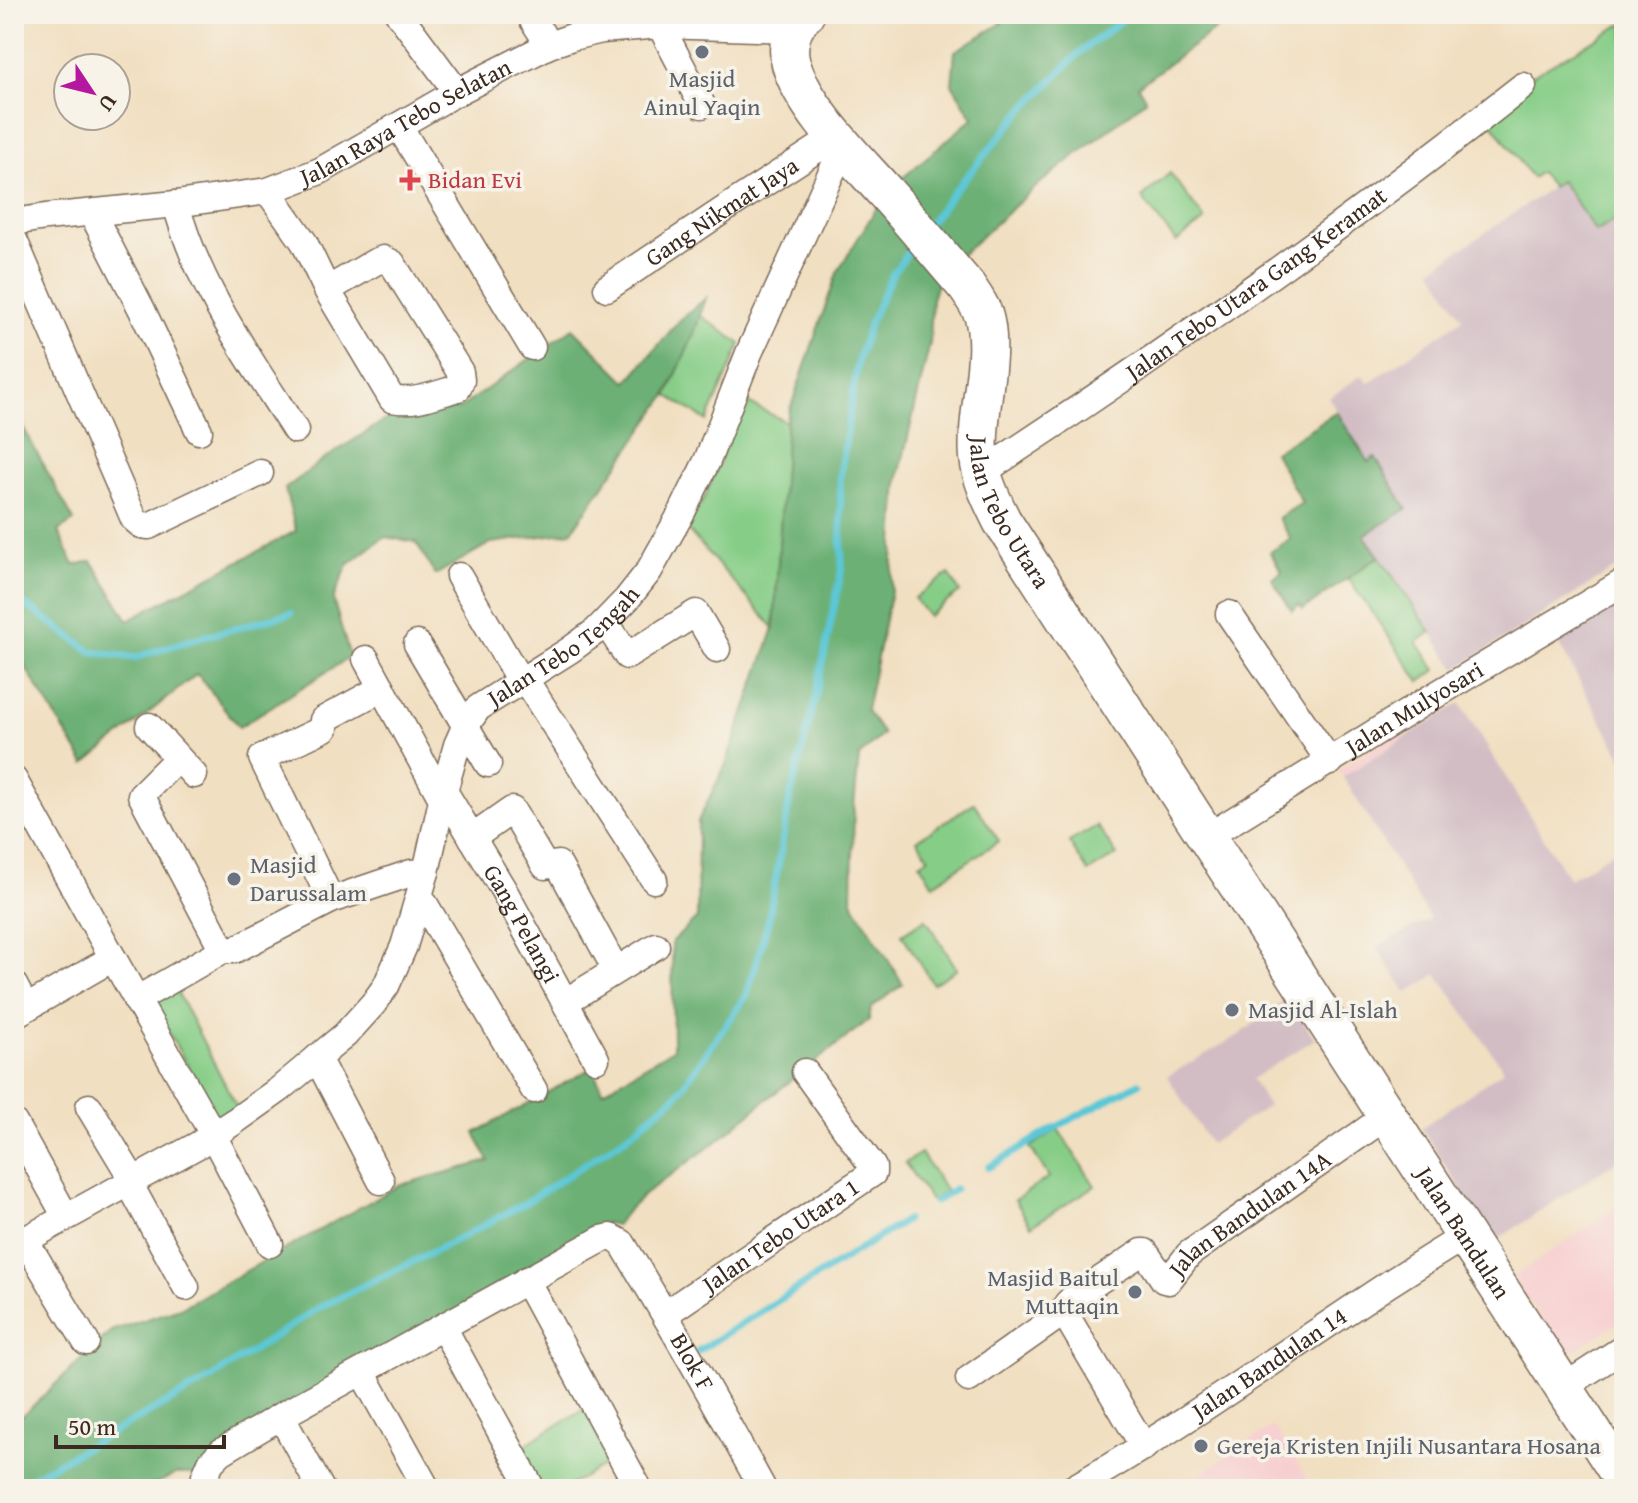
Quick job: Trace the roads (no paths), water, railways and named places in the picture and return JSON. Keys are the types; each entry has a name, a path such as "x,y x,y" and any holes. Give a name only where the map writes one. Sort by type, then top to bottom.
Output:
{"main road":[{"name":"Jalan Tebo Utara","path":"799,22 789,44 790,62 812,105 978,302 984,317 987,342 979,458 981,473 995,506 1016,544 1303,985"},
{"name":"Jalan Bandulan","path":"1303,985 1624,1481"}],"street":[{"path":"399,14 457,92"},
{"path":"529,14 549,45"},
{"name":"Jalan Raya Tebo Selatan","path":"14,222 268,191 320,171 457,92 549,45 602,30 660,25 799,22"},
{"path":"660,25 702,105"},
{"name":"Jalan Tebo Utara Gang Keramat","path":"981,473 1270,277 1523,86"},
{"path":"399,126 532,347"},
{"name":"Gang Nikmat Jaya","path":"607,288 725,209 840,141"},
{"name":"Jalan Tebo Tengah","path":"20,1243 213,1135 280,1089 345,1035 373,1004 386,986 404,946 423,884 443,795 465,727 478,708 570,650 606,622 649,571 707,461 749,353 840,141"},
{"path":"268,191 304,242 327,290 392,399 425,398 458,388 460,372 392,263 383,259 375,262 327,290"},
{"path":"176,204 185,238 209,290 295,430"},
{"path":"92,213 199,431"},
{"path":"14,240 134,519 141,525 149,526 260,473"},
{"path":"459,576 522,680 654,880"},
{"name":"Jalan Mulyosari","path":"1207,837 1624,582"},
{"path":"606,622 627,656 696,613 717,649"},
{"path":"1229,614 1330,762"},
{"path":"417,644 488,764"},
{"name":"Gang Pelangi","path":"366,659 443,795 472,838 596,1059"},
{"path":"331,900 262,758 325,728 323,720 382,688"},
{"path":"149,726 186,767 141,795 223,950"},
{"path":"14,780 213,1135 270,1244"},
{"path":"472,838 512,810 545,866 558,864 616,970"},
{"path":"136,1000 223,950 234,950 331,900 411,873 423,884 534,1090"},
{"path":"565,1002 656,946"},
{"path":"18,1002 113,958"},
{"path":"317,1058 381,1181"},
{"name":"Jalan Tebo Utara 1","path":"665,1314 873,1173 873,1167 805,1072"},
{"path":"89,1107 186,1287"},
{"name":"Jalan Bandulan 14A","path":"969,1379 1064,1312 1073,1298 1142,1252 1168,1281 1189,1254 1388,1115"},
{"path":"14,1123 66,1217"},
{"name":"Jalan Bandulan 14","path":"1072,1489 1144,1447 1465,1236"},
{"name":"Blok F","path":"526,1280 602,1239 611,1237 622,1243 704,1380 763,1489"},
{"path":"20,1243 86,1342"},
{"path":"208,1483 211,1462 221,1452 526,1280 639,1489"},
{"path":"1064,1312 1144,1447"},
{"path":"443,1327 532,1489"},
{"path":"1564,1387 1624,1348"},
{"path":"362,1372 427,1489"},
{"path":"281,1416 321,1489"}],"waterway":[{"path":"928,225 1022,111 1079,53 1130,14"},
{"path":"14,1487 203,1383 318,1308 525,1203 625,1138 677,1095 747,995 768,922 790,798 815,700 842,568 840,477 858,360 870,322 893,273 914,245"},
{"path":"14,603 26,605 92,652 135,658 291,613"},
{"path":"989,1167 1139,1083"},
{"path":"935,1202 955,1189"},
{"path":"698,1351 906,1220"}],"place":[{"name":"Masjid Ainul Yaqin","path":"702,52"},
{"name":"Bidan Evi","path":"410,180"},
{"name":"Masjid Darussalam","path":"234,879"},
{"name":"Masjid Al-Islah","path":"1232,1010"},
{"name":"Masjid Baitul Muttaqin","path":"1135,1292"},
{"name":"Gereja Kristen Injili Nusantara Hosana","path":"1201,1446"}]}
